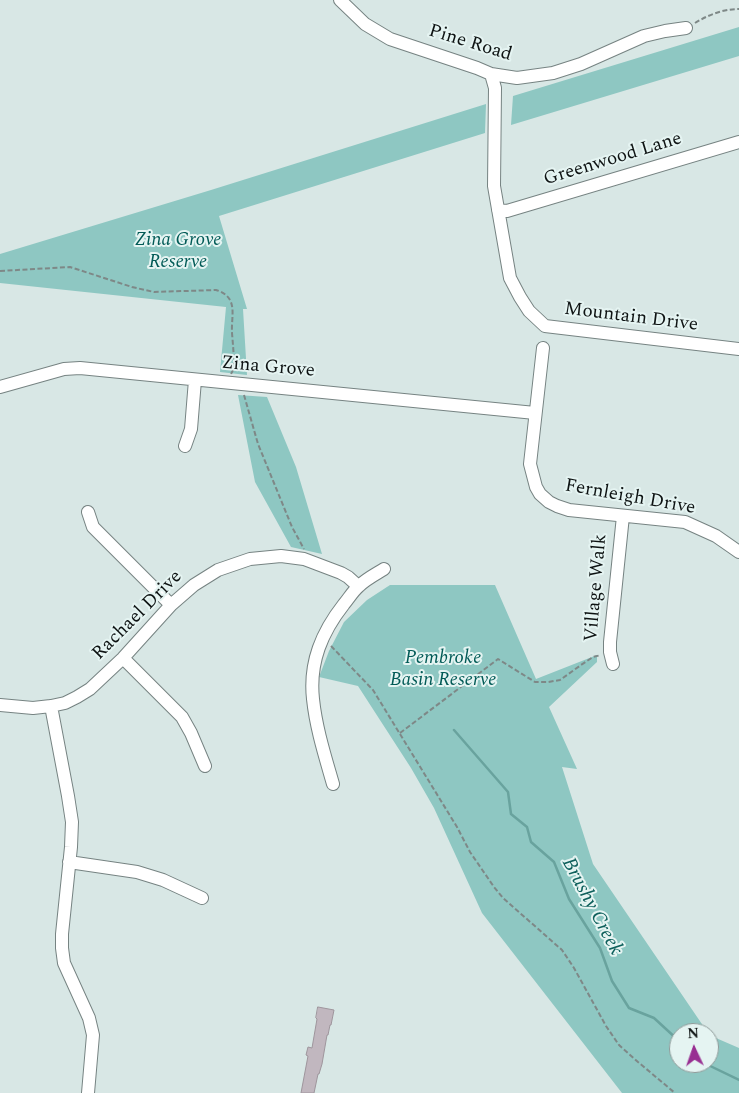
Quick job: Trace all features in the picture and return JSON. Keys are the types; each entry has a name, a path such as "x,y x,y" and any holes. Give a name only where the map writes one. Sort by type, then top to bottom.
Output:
{"street":[{"name":"Pine Road","path":"340,0 365,24 390,39 491,74 517,78 553,73 581,64 644,36 665,30 686,28"},
{"name":"Mountain Drive","path":"491,74 495,88 494,186 510,278 529,311 545,326 739,349"},
{"name":"Greenwood Lane","path":"498,210 507,211 739,142"},
{"name":"Fernleigh Drive","path":"543,348 530,464 536,487 540,494 549,502 570,510 684,522 716,536 739,552"},
{"name":"Zina Grove","path":"0,387 64,369 80,368 535,413"},
{"path":"184,446 191,429 195,380"},
{"path":"88,512 93,527 171,604"},
{"name":"Village Walk","path":"613,664 610,642 623,516"},
{"name":"Rachael Drive","path":"0,705 33,708 65,703 77,697 90,689 123,658 171,604 194,585 218,570 250,559 281,556 304,559 341,573 358,586"},
{"path":"333,784 319,733 313,698 313,675 316,658 323,636 334,616 358,586 384,569"},
{"path":"123,658 182,717 205,766"},
{"path":"51,706 72,822 62,926 62,948 64,963 89,1018 93,1035 88,1093"},
{"path":"69,862 137,872 163,880 202,898"}],"path":[{"path":"686,28 709,15 739,9"},
{"path":"0,270 70,267 154,292 216,290 228,297 234,311 232,331 234,368 231,373 231,383 241,390 244,395 258,444 292,527 304,550 304,559"},
{"path":"323,636 373,690 470,852 494,888 562,950 619,1045 675,1093"},
{"path":"400,733 498,659 535,682 548,682 560,680 594,657"}],"green space":[{"path":"739,27 739,56 511,125 513,96"},
{"name":"Zina Grove Reserve","path":"486,104 485,133 219,216 247,309 243,309 247,375 220,372 226,307 0,283 0,254"},
{"path":"238,395 267,397 296,467 322,554 291,547 255,482"},
{"name":"Pembroke Basin Reserve","path":"390,585 495,585 536,679 597,655 597,662 549,707 577,769 562,767 593,864 701,1023 669,1023 669,1073 719,1073 719,1039 739,1048 739,1093 622,1093 482,913 434,808 411,768 358,686 319,677 329,651 344,622 367,600"}],"building":[{"path":"318,1007 334,1010 314,1093 301,1093 308,1056 306,1055 308,1047 312,1048"}],"waterway":[{"name":"Brushy Creek","path":"454,730 508,792 511,814 527,827 531,842 554,862 569,899 600,948 612,981 629,1008 654,1018 669,1032"},
{"name":"Brushy Creek","path":"719,1070 739,1080"}]}
